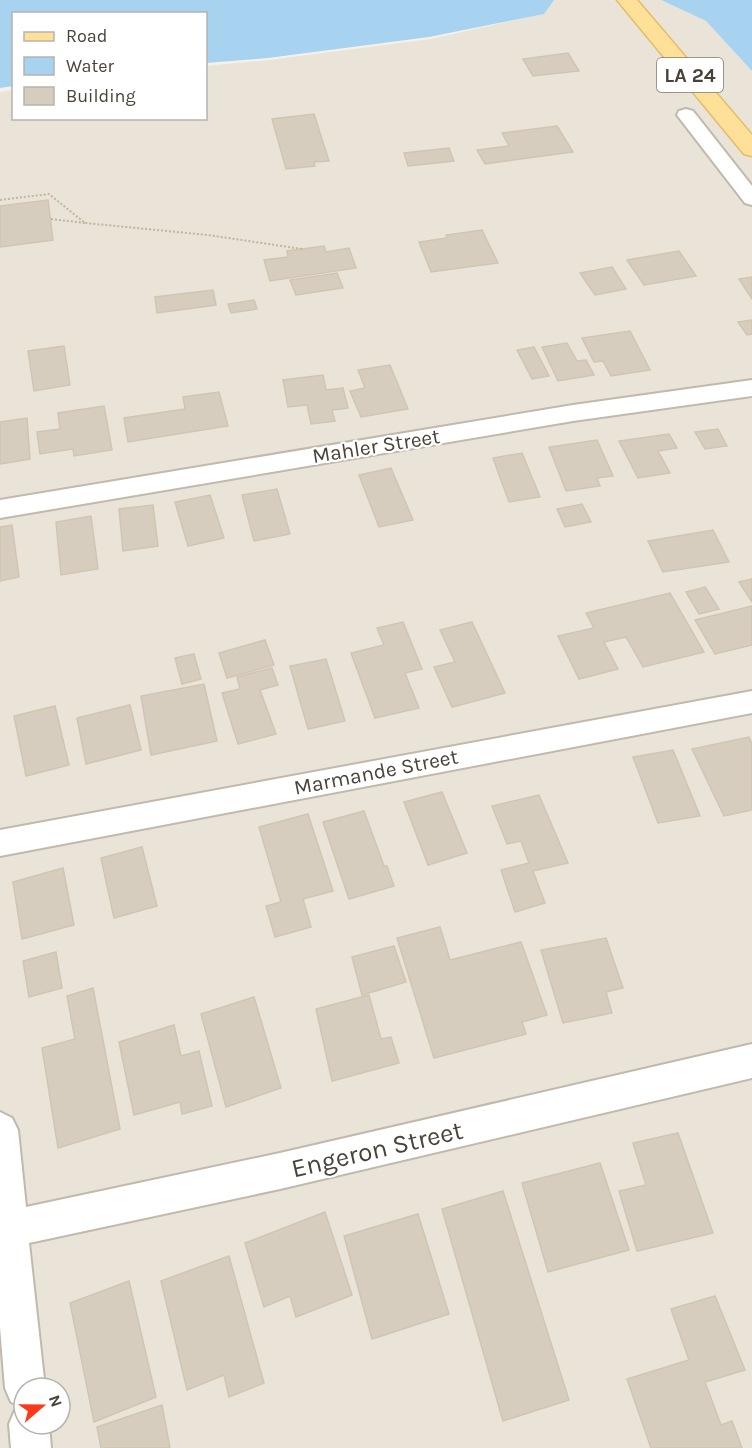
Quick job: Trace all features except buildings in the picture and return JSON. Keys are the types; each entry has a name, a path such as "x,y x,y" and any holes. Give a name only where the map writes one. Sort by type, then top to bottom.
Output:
{"main road":[{"name":"LA 24","path":"627,0 752,149"}],"street":[{"path":"686,115 752,199"},
{"name":"Mahler Street","path":"0,509 573,413 752,388"},
{"name":"Marmande Street","path":"0,843 752,702"},
{"name":"Engeron Street","path":"5,1230 280,1171 752,1061"},
{"path":"0,1130 5,1230 23,1376"}],"path":[{"path":"0,200 49,194 85,223"},
{"path":"51,219 208,235 302,249"}],"shaded area":[{"path":"554,0 661,0 706,21 752,71 752,1448 0,1448 0,92 12,90 12,120 207,120 207,66 431,39 543,14"}],"water":[{"path":"0,0 554,0 544,14 429,37 268,58 207,63 207,12 12,12 12,86 0,88"},
{"path":"661,0 752,0 752,71 706,21"}]}
